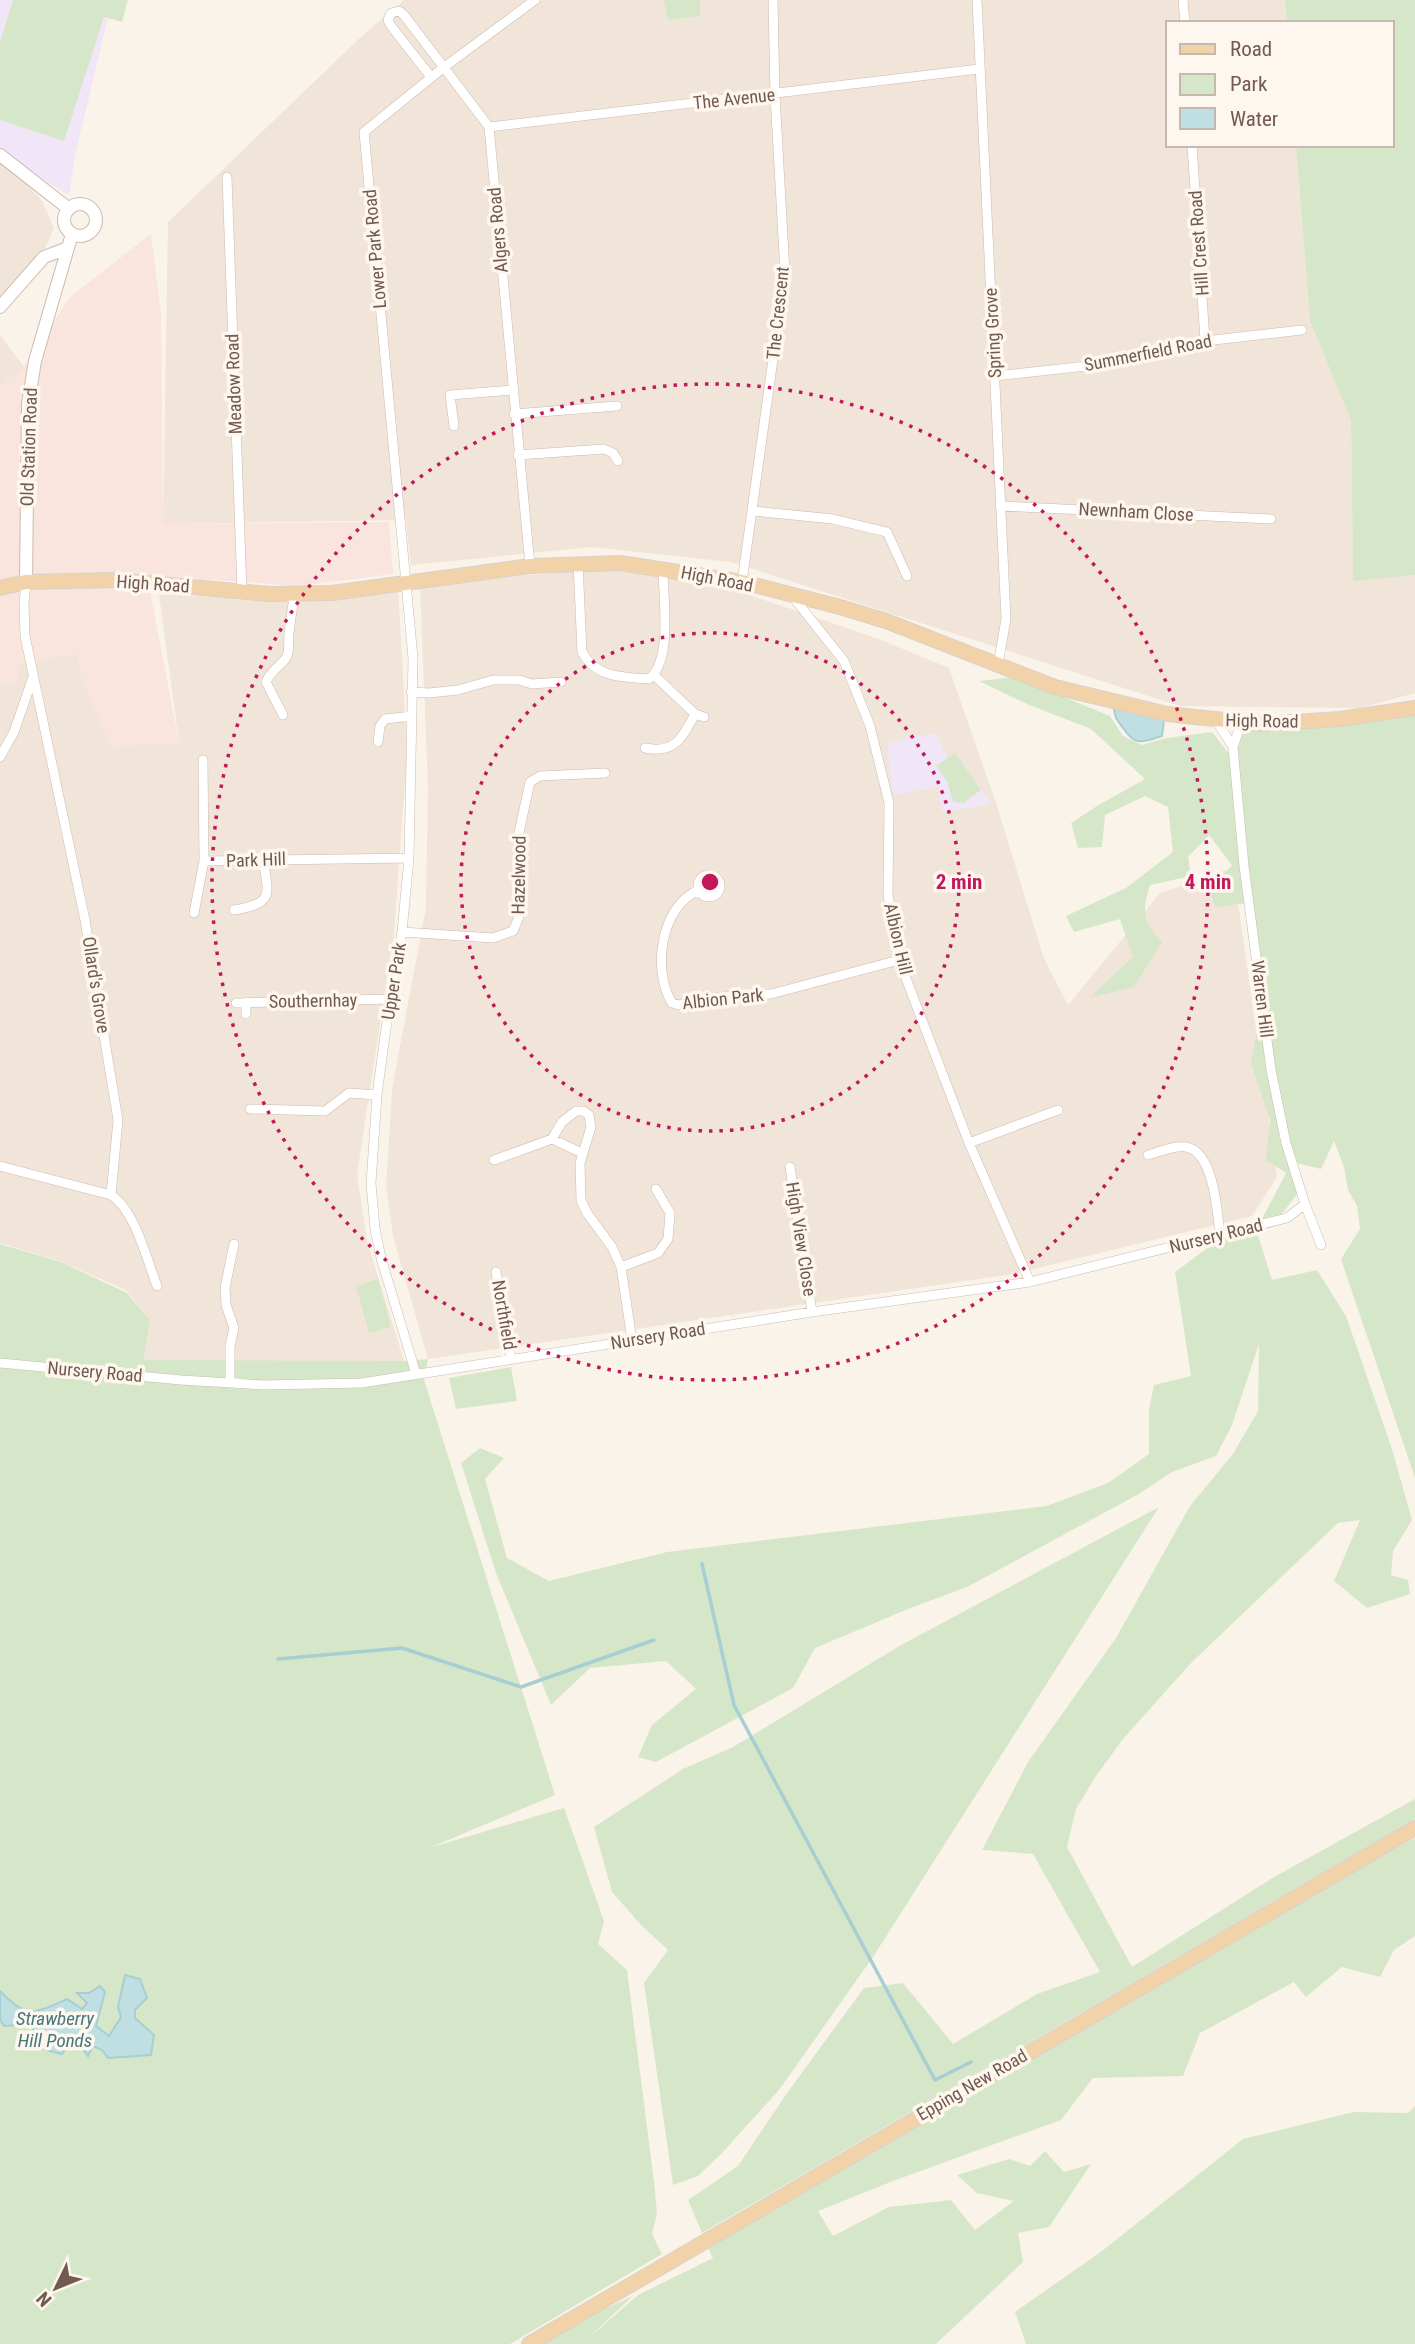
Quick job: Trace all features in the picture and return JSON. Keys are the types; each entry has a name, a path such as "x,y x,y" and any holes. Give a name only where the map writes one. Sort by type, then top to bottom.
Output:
{"main road":[{"name":"High Road","path":"0,588 26,582 116,580 242,591 332,593 530,566 620,563 742,582 886,621 1055,687 1167,714 1241,723 1288,723 1340,719 1415,708"},
{"name":"Epping New Road","path":"529,2344 1415,1828"}],"street":[{"name":"Lower Park Road","path":"405,582 364,132 431,77 536,0"},
{"name":"The Crescent","path":"742,582 785,273 775,95 773,0"},
{"name":"Spring Grove","path":"977,0 1006,620 998,665"},
{"path":"1183,0 1185,21"},
{"path":"431,77 391,26 388,20 391,13 399,11 404,15 489,127"},
{"name":"The Avenue","path":"489,127 979,69"},
{"name":"Algers Road","path":"489,127 530,566"},
{"name":"Hill Crest Road","path":"1192,147 1205,341"},
{"path":"0,155 69,209"},
{"name":"Meadow Road","path":"226,177 242,591"},
{"path":"82,204 93,211 96,222 90,233 78,236 68,230 64,219 69,209 82,204"},
{"name":"Old Station Road","path":"26,582 27,404 72,234"},
{"path":"0,307 44,257 68,248"},
{"name":"Summerfield Road","path":"995,376 1105,364 1205,341 1302,330"},
{"path":"454,426 450,395 512,390"},
{"path":"514,414 617,406"},
{"path":"518,455 604,449 613,453 618,461"},
{"name":"Newnham Close","path":"1000,506 1271,519"},
{"path":"753,511 833,519 887,532 907,576"},
{"path":"578,563 582,652 588,663 600,672 614,676 649,679 661,664 664,650 663,568"},
{"name":"Ollard's Grove","path":"26,582 25,636 85,920 118,1121 111,1195"},
{"name":"Upper Park","path":"405,582 413,658 409,858 402,932 377,1095 371,1183 375,1229 381,1258 416,1374"},
{"path":"284,715 266,682 270,673 285,660 289,652 294,594"},
{"name":"Albion Hill","path":"795,596 844,661 870,726 889,803 888,895 899,960 969,1143 1030,1282"},
{"path":"0,757 13,732 33,675"},
{"path":"645,748 661,751 681,740 699,715 654,675"},
{"path":"411,692 458,690 493,680 519,680 532,684 561,681"},
{"path":"378,742 380,726 385,719 412,716"},
{"name":"Warren Hill","path":"1216,720 1233,747"},
{"name":"Warren Hill","path":"1241,723 1233,747 1244,866 1271,1070 1286,1143 1305,1205 1321,1245"},
{"name":"Park Hill","path":"203,760 204,862 409,858"},
{"name":"Hazelwood","path":"402,932 493,938 513,931 519,917 518,837 530,782 540,776 605,773"},
{"path":"234,910 255,906 262,902 267,894 263,859"},
{"path":"194,913 204,862"},
{"name":"Albion Park","path":"699,890 676,908 668,922 662,970 666,993 672,1003 679,1005 721,997 771,994 899,960"},
{"name":"Southernhay","path":"236,1003 390,999"},
{"path":"246,1002 246,1014"},
{"path":"250,1109 325,1111 349,1093 377,1095"},
{"path":"969,1143 1058,1111"},
{"path":"552,1139 572,1113 587,1112 592,1119 582,1153 581,1200 587,1213 612,1247 621,1267 632,1340"},
{"path":"494,1160 552,1139 582,1153"},
{"path":"1149,1155 1179,1147 1188,1147 1196,1152 1206,1166 1220,1234"},
{"path":"0,1166 111,1195 120,1201 136,1231 157,1286"},
{"name":"High View Close","path":"790,1167 812,1312"},
{"path":"621,1267 658,1253 668,1239 670,1213 656,1189"},
{"name":"Nursery Road","path":"0,1363 230,1383 274,1385 362,1382 812,1312 1030,1282 1287,1218 1305,1205"},
{"path":"230,1383 230,1346 234,1328 226,1305 225,1288 234,1244"},
{"name":"Northfield","path":"496,1272 511,1359"}],"shaded area":[{"path":"0,0 112,1 76,151 69,195 0,155"},
{"path":"404,0 663,0 668,20 700,16 700,0 1285,0 1287,21 1166,21 1166,147 1296,147 1310,321 1351,421 1353,580 1415,575 1415,693 1360,708 1180,706 731,562 592,547 411,565 406,520 163,524 168,222 362,36"},
{"path":"0,155 42,201 54,228 36,267 0,307"},
{"path":"151,234 161,313 163,524 389,522 393,574 298,586 147,575 179,743 111,747 82,679 77,654 18,665 17,686 0,682 0,387 24,367 70,297"},
{"path":"0,335 24,367 0,387"},
{"path":"618,570 702,579 876,638 949,668 996,803 1044,959 1068,1005 1160,893 1233,868 1277,1177 1252,1216 1013,1274 428,1359 393,1236 386,1186 392,1089 426,908 428,786 420,586 526,575"},
{"path":"398,587 407,751 394,933 357,1174 367,1241 404,1361 289,1372 139,1365 150,1320 126,1290 60,1261 0,1243 0,682 18,665 77,653 82,679 179,743 159,594 273,600"},
{"path":"936,733 948,760 956,756 992,804 942,812 938,787 893,795 887,742"}],"green space":[{"path":"13,0 128,0 122,22 104,17 64,141 0,120 0,42"},
{"path":"663,0 700,0 700,16 668,20"},
{"path":"1285,0 1415,0 1415,575 1353,581 1351,421 1310,321 1296,147 1394,147 1394,21 1287,21"},
{"path":"1015,677 1110,716 1123,736 1142,745 1166,738 1212,732 1230,755 1248,728 1415,714 1415,1478 1341,1259 1360,1229 1357,1206 1348,1190 1344,1167 1334,1141 1321,1169 1297,1163 1301,1189 1282,1214 1262,1219 1286,1173 1266,1160 1270,1120 1251,1063 1266,978 1248,903 1215,907 1210,891 1232,865 1209,835 1188,857 1191,876 1150,885 1145,909 1147,921 1162,942 1134,987 1089,998 1133,957 1120,919 1074,932 1066,916 1126,888 1173,852 1168,807 1145,796 1105,815 1102,847 1078,848 1071,823 1145,779 1091,729 1027,704 979,681"},
{"path":"955,753 981,790 963,803 953,802 947,781 936,766"},
{"path":"1257,1232 1272,1280 1317,1270 1346,1316 1392,1449 1412,1520 1393,1551 1391,1575 1408,1580 1410,1594 1367,1608 1334,1581 1360,1520 1338,1523 1191,1663 1123,1739 1076,1809 1067,1847 1132,1967 1274,1877 1415,1799 1415,1819 702,2233 688,2200 738,2166 787,2093 864,1988 903,1983 953,2044 1037,1994 1100,1972 1033,1854 982,1850 1028,1762 1116,1638 1190,1506 1233,1454 1258,1411 1259,1344 1232,1425 1216,1456 1172,1472 1137,1495 967,1587 815,1648 793,1688 656,1762 638,1757 652,1725 696,1689 666,1661 590,1668 551,1705 496,1573 461,1463 480,1448 504,1458 485,1479 507,1558 549,1581 667,1552 1047,1506 1108,1483 1149,1454 1149,1410 1154,1385 1191,1376 1175,1272 1220,1239"},
{"path":"0,1244 61,1262 127,1293 150,1320 143,1360 428,1359 424,1380 555,1795 429,1848 564,1808 604,1921 598,1944 627,1970 655,2190 657,2214 652,2234 662,2254 510,2344 0,2344 0,2020 4,2026 31,2024 42,2049 61,2054 75,2037 87,2056 93,2046 113,2058 151,2055 154,2035 135,2018 135,2010 122,2017 109,2036 96,2026 105,1993 78,1993 87,2003 81,2009 67,1999 47,2008 31,2011 16,2006 0,1991"},
{"path":"378,1279 391,1327 369,1333 356,1286"},
{"path":"511,1367 517,1401 456,1409 449,1378"},
{"path":"1159,1507 873,1957 779,2090 698,2176 673,2185 644,1983 668,1950 612,1892 594,1827 683,1769 733,1747 901,1645"},
{"path":"1415,1838 1415,1936 1394,1950 1380,1977 1342,1967 1306,1997 1294,1982 1200,2033 1183,2076 1093,2078 1061,2120 818,2211 833,2236 889,2207 951,2200 975,2230 1014,2201 977,2193 957,2175 1009,2159 1030,2166 1045,2151 1064,2172 1091,2164 1049,2227 1018,2233 1023,2262 936,2344 542,2344 598,2312 633,2296 586,2340 638,2295 713,2258 708,2248 1314,1893"},
{"path":"1415,2106 1415,2344 1026,2344 1015,2312 1102,2251 1243,2139 1354,2112 1408,2113"}],"water":[{"path":"1114,708 1164,720 1162,736 1144,741 1132,738 1118,721"},
{"name":"Strawberry Hill Ponds","path":"125,1975 140,1979 147,1998 135,2010 135,2018 154,2035 151,2055 108,2058 102,2050 93,2046 88,2056 75,2037 62,2054 42,2049 31,2024 4,2026 0,2020 0,1991 24,2010 46,2008 67,1999 82,2009 87,2003 77,1993 89,1993 100,1986 105,1992 96,2026 109,2036 121,2017 118,2007"}],"waterway":[{"path":"702,1564 734,1705 935,2080 971,2062"},
{"path":"278,1659 402,1648 521,1687 654,1640"}]}
